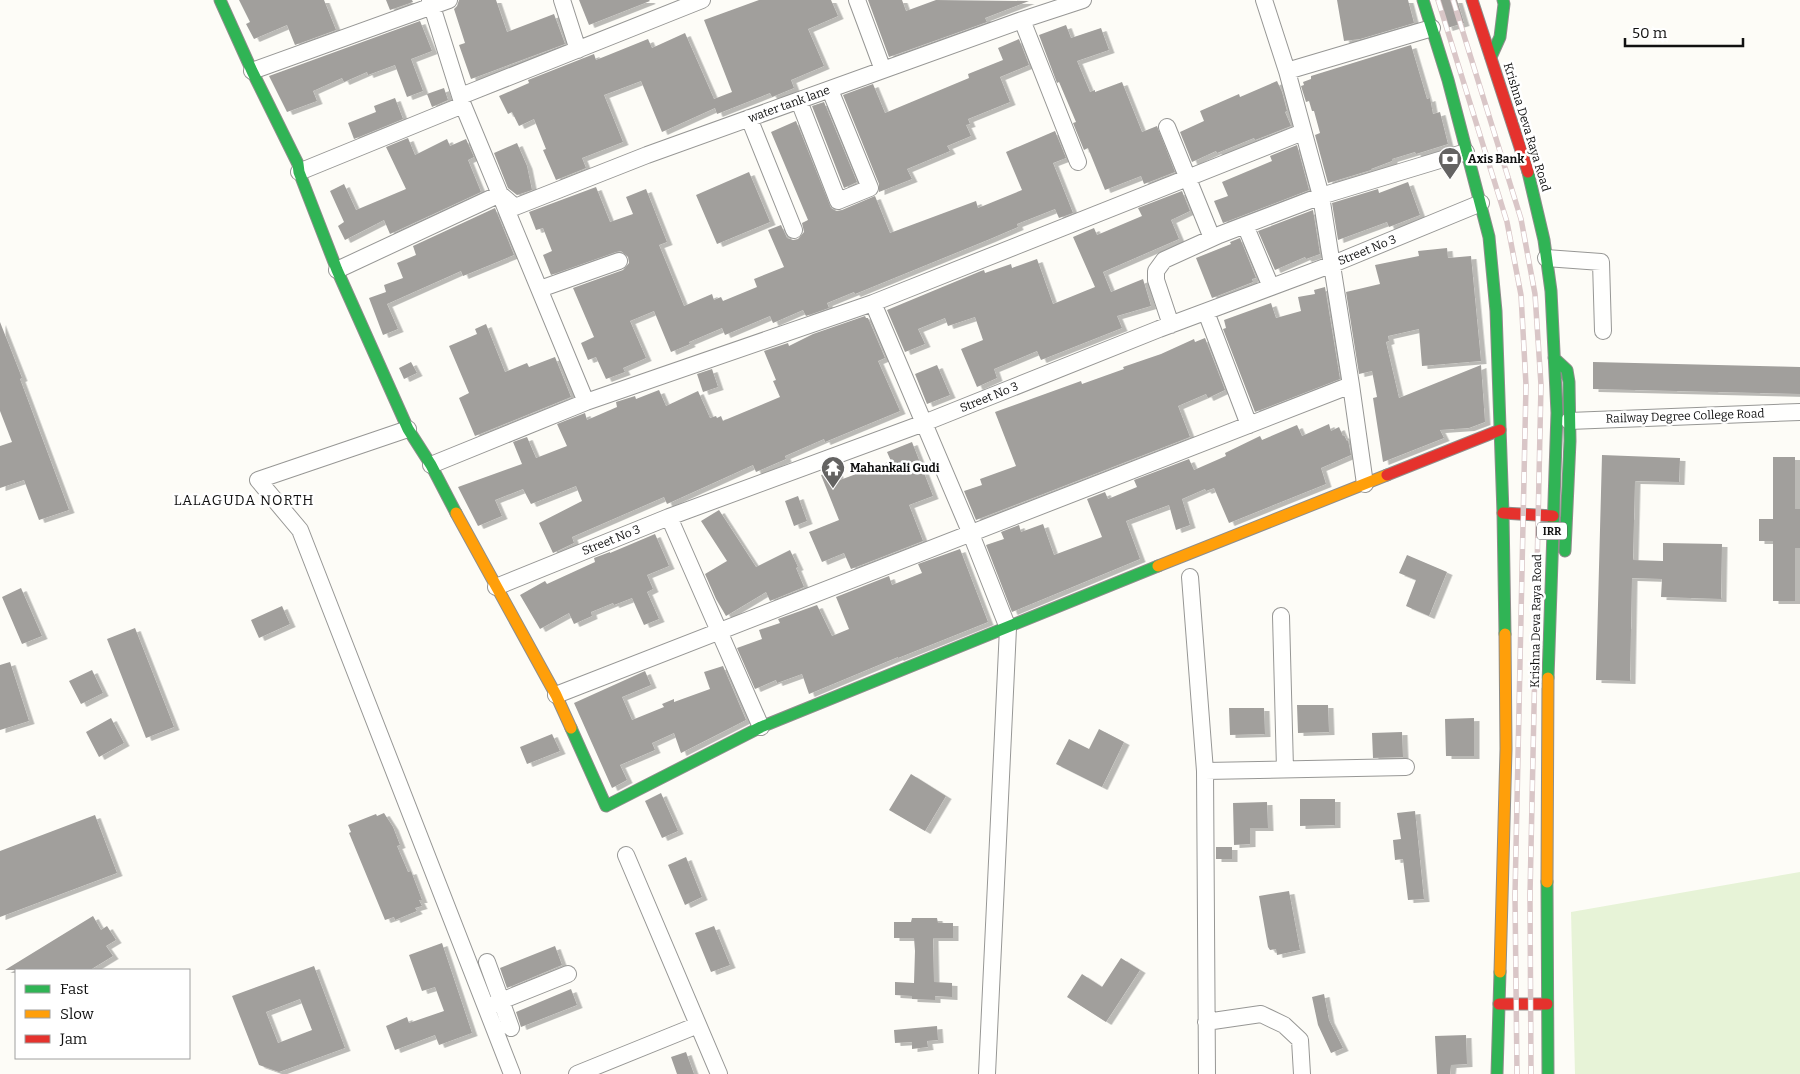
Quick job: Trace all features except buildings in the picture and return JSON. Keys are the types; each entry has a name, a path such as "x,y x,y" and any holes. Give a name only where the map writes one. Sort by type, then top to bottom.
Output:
{"main road":[{"path":"220,0 252,71 298,164 299,172 338,270 408,429 431,465 556,695 606,806 761,727 1191,552 1500,430"},
{"path":"1423,0 1448,80 1466,152 1482,203 1489,236 1496,311 1503,514 1506,749 1497,1074"},
{"name":"Krishna Deva Raya Road","path":"1472,0 1531,182 1551,291 1557,412 1548,657 1548,1074"},
{"path":"1491,57 1500,37 1503,0"},
{"path":"1554,358 1567,370 1569,382 1564,560"},
{"path":"1503,514 1553,516"},
{"path":"1548,657 1560,644 1562,615"},
{"path":"1499,1004 1547,1004"}],"street":[{"path":"252,71 431,3 449,0"},
{"path":"562,0 578,50"},
{"path":"299,172 578,50 702,0"},
{"path":"857,0 883,70"},
{"name":"water tank lane","path":"500,194 515,207 648,155 763,120 799,101 1022,20 1057,4 1083,0"},
{"path":"1264,0 1321,196 1365,484"},
{"path":"431,3 462,101 586,402"},
{"path":"1022,20 1078,162"},
{"path":"1286,71 1432,28"},
{"path":"799,101 838,201 870,188 834,88"},
{"path":"834,88 881,194"},
{"path":"763,120 794,230"},
{"path":"1167,127 1212,238"},
{"path":"431,465 586,402 872,304 1302,132"},
{"path":"1171,325 1156,280 1156,271 1164,260 1212,238 1321,196 1466,152"},
{"path":"338,270 500,194"},
{"name":"Street No 3","path":"496,587 669,517 924,422 1332,264 1482,203"},
{"path":"1245,225 1270,287"},
{"path":"1546,258 1601,262 1603,331"},
{"path":"540,289 619,261"},
{"path":"872,304 924,422 1008,628 987,1074"},
{"path":"1206,312 1249,425"},
{"path":"556,695 1351,385"},
{"name":"Railway Degree College Road","path":"1569,421 1800,412"},
{"path":"408,429 258,480 300,530 493,1004 512,1074"},
{"path":"669,517 761,727"},
{"path":"1190,577 1206,771 1207,1074"},
{"path":"1281,616 1285,769"},
{"path":"1206,771 1406,767"},
{"path":"626,855 719,1074"},
{"path":"487,962 493,1004 511,1028"},
{"path":"493,1004 568,974"},
{"path":"1206,1022 1261,1014 1284,1025 1300,1040 1302,1074"},
{"path":"577,1074 698,1025"}],"green space":[{"path":"1800,872 1800,1074 1575,1074 1571,912"}],"railway":[{"path":"1438,0 1507,222 1521,295 1526,385 1515,895 1517,1074"},
{"path":"1453,0 1521,219 1535,294 1541,385 1530,895 1531,1074"}],"traffic: fast":[{"path":"220,0 252,71 298,164 299,172 337,270 408,429 431,465 456,513"},
{"path":"1423,0 1448,80 1489,237 1496,311 1505,634"},
{"path":"1491,57 1500,37 1503,0"},
{"path":"1528,172 1544,240 1551,291 1557,413 1548,678"},
{"path":"1554,358 1567,370 1569,382 1570,441 1565,551"},
{"path":"571,728 606,806 761,727 1158,566"},
{"path":"1547,882 1548,1074"},
{"path":"1497,1074 1500,972"}],"traffic: slow":[{"path":"1158,566 1387,475"},
{"path":"456,513 556,695 571,728"},
{"path":"1500,972 1506,749 1505,634"},
{"path":"1547,882 1548,678"}],"traffic: jam":[{"path":"1472,0 1528,172"},
{"path":"1387,475 1500,430"},
{"path":"1503,513 1553,516"},
{"path":"1499,1004 1547,1004"}],"place":[{"name":"Axis Bank","path":"1450,180"},
{"name":"Mahankali Gudi","path":"833,489"}],"district":[{"name":"LALAGUDA NORTH","path":"244,500"}]}
